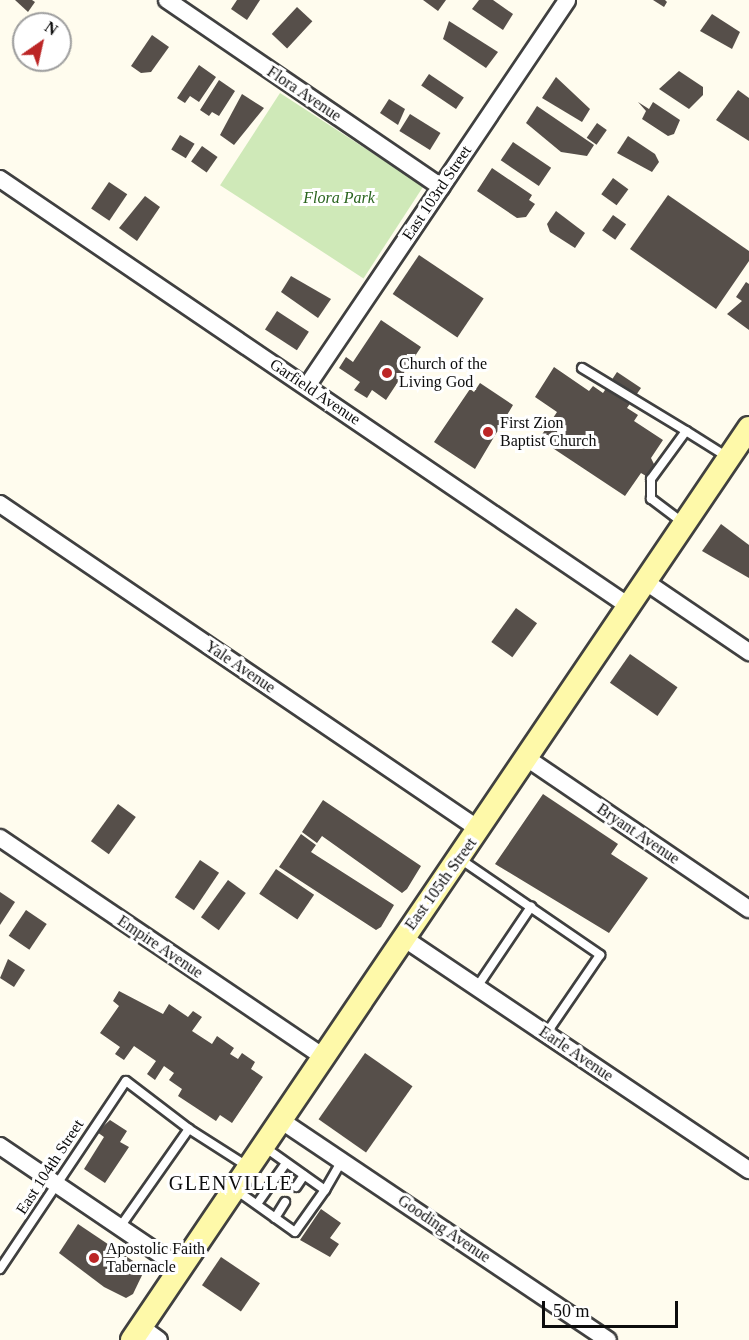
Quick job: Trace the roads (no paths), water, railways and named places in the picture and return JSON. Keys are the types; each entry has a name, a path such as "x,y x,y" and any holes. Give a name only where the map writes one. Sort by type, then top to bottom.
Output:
{"main road":[{"name":"East 105th Street","path":"144,1336 179,1267 402,937 480,830 749,428"}],"street":[{"name":"Flora Avenue","path":"167,0 441,187"},
{"name":"East 103rd Street","path":"307,386 567,0"},
{"name":"Garfield Avenue","path":"0,179 630,607"},
{"name":"Yale Avenue","path":"0,504 480,830"},
{"path":"646,582 749,651"},
{"name":"Bryant Avenue","path":"528,759 749,909"},
{"name":"Empire Avenue","path":"0,838 321,1055"},
{"name":"Earle Avenue","path":"402,937 749,1170"},
{"name":"Gooding Avenue","path":"279,1119 608,1340"},
{"path":"0,1146 179,1267"}],"lane":[{"path":"582,368 729,458"},
{"path":"685,524 647,490 686,431"},
{"path":"459,858 600,955 546,1034"},
{"path":"477,987 531,907"},
{"name":"East 104th Street","path":"0,1269 126,1082 189,1129"},
{"path":"120,1227 189,1129 247,1166"},
{"path":"262,1145 324,1190"},
{"path":"233,1188 295,1232 342,1161"},
{"path":"257,1204 286,1163"},
{"path":"296,1187 304,1175"},
{"path":"275,1218 285,1202"}],"place":[{"name":"Church of the Living God","path":"387,373"},
{"name":"First Zion Baptist Church","path":"488,432"},
{"name":"Apostolic Faith Tabernacle","path":"94,1258"}],"district":[{"name":"GLENVILLE","path":"231,1183"}],"park label":[{"name":"Flora Park","path":"339,198"}]}
